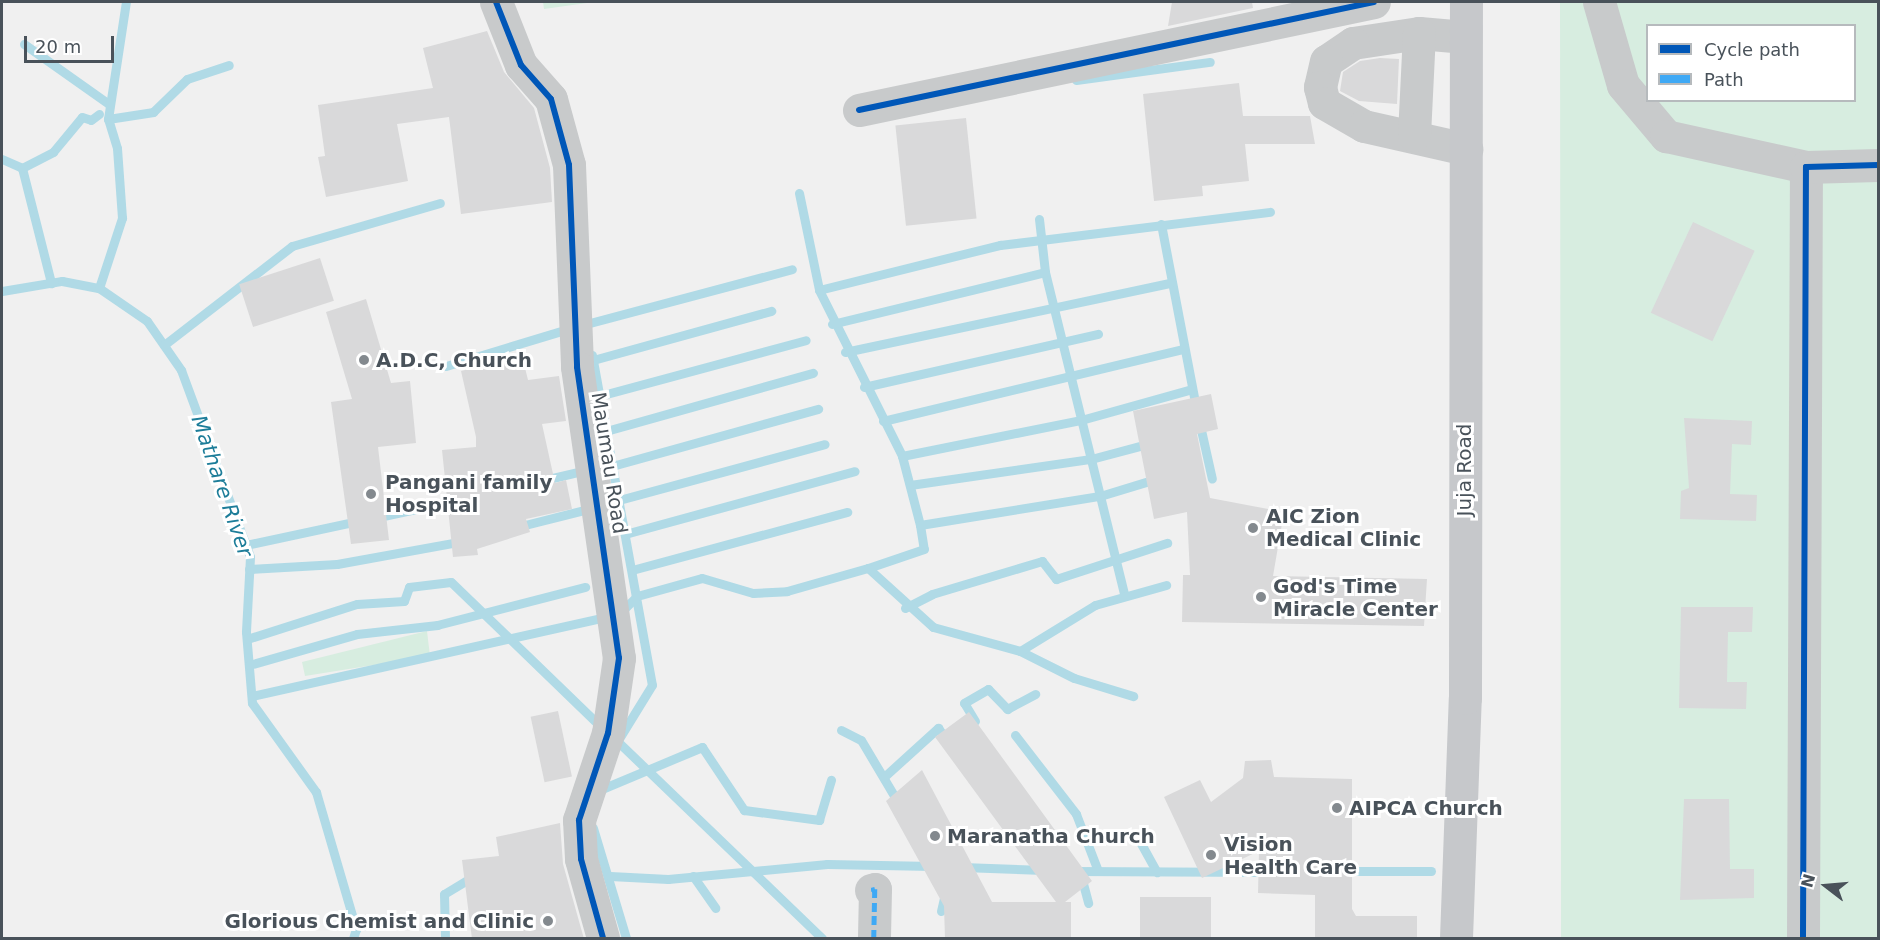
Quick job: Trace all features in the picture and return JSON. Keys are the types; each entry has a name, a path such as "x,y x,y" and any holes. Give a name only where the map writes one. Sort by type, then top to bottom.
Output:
{"main road":[{"name":"Juja Road","path":"1456,939 1465,698 1466,2"}],"street":[{"name":"Maumau Road","path":"496,2 521,64 551,99 569,165 577,367 619,658 608,733 579,820 581,859 603,939"},
{"path":"859,110 1374,2"},
{"path":"1599,2 1623,85 1666,136 1806,167 1878,165"},
{"path":"1414,135 1419,33"},
{"path":"1465,37 1419,33 1339,48 1326,61 1320,87 1324,103 1345,118 1466,149"},
{"path":"1803,939 1806,167"},
{"path":"871,890 875,889 874,939"}],"green space":[{"path":"543,2 594,2 544,9"},
{"path":"1560,2 1878,2 1878,938 1561,938"},
{"path":"427,631 430,656 305,676 302,662"}],"building":[{"path":"1172,2 1252,2 1253,8 1168,26"},
{"path":"487,31 504,72 534,108 550,168 552,202 461,214 449,117 397,124 408,181 326,197 318,157 325,156 318,105 433,88 423,48"},
{"path":"1380,58 1399,59 1397,104 1359,101 1340,91 1343,72 1360,61"},
{"path":"1239,83 1243,116 1310,116 1315,144 1245,144 1249,181 1202,186 1203,196 1154,201 1143,94"},
{"path":"966,118 977,218 906,226 895,125"},
{"path":"1693,222 1755,251 1712,341 1651,313"},
{"path":"320,258 334,301 253,327 239,284"},
{"path":"366,299 391,383 410,381 416,443 378,447 389,540 351,544 331,402 352,399 326,312"},
{"path":"522,356 528,380 559,376 566,421 542,424 555,483 566,480 572,509 526,519 530,532 477,549 478,555 453,557 442,450 476,447 476,437 461,371"},
{"path":"1211,394 1218,429 1197,434 1210,498 1284,512 1273,576 1427,579 1424,626 1182,622 1183,575 1190,575 1187,512 1154,519 1133,411"},
{"path":"1684,418 1752,421 1751,445 1732,444 1730,494 1757,495 1756,521 1680,519 1681,491 1689,488"},
{"path":"1681,607 1753,607 1752,632 1728,632 1727,682 1747,682 1746,709 1679,708"},
{"path":"558,711 572,777 545,782 531,717"},
{"path":"969,712 1092,881 1065,902 1071,902 1071,939 945,939 944,906 886,801 922,770 992,902 1056,902 935,737"},
{"path":"1271,760 1274,777 1352,779 1352,909 1356,916 1417,916 1417,939 1315,939 1315,895 1258,893 1259,851 1202,878 1164,797 1200,780 1211,802 1243,778 1245,761"},
{"path":"1684,799 1729,799 1730,869 1754,869 1754,898 1680,900"},
{"path":"560,823 563,864 584,939 472,939 462,860 499,856 496,837"},
{"path":"1140,897 1211,897 1211,938 1140,938"}],"waterway":[{"path":"99,288 122,218 117,148 108,119 126,2"},
{"path":"24,44 110,105"},
{"path":"1076,80 1210,62"},
{"path":"108,119 153,112 187,79 229,65"},
{"path":"22,168 53,152 82,117 91,120 99,114"},
{"path":"2,159 22,168 51,283"},
{"path":"799,193 819,290 902,456 920,525 924,549 868,568"},
{"path":"164,345 292,246 440,203"},
{"path":"819,290 1000,245 1270,212"},
{"path":"1039,219 1045,272 1124,594"},
{"path":"1161,224 1196,408"},
{"path":"586,324 792,269"},
{"path":"832,324 1045,272"},
{"name":"Mathare River","path":"2,291 62,281 99,288 147,321 181,370 250,557 246,632 252,703 316,792 356,929 353,938"},
{"path":"845,352 1171,283"},
{"path":"593,360 771,311"},
{"path":"446,366 568,329"},
{"path":"864,387 1098,334"},
{"path":"599,396 806,340"},
{"path":"883,421 1183,349"},
{"path":"592,355 652,685 620,737"},
{"path":"606,431 813,373"},
{"path":"902,456 1081,420 1192,389"},
{"path":"612,466 818,409"},
{"path":"1199,421 1212,479"},
{"path":"619,500 825,444"},
{"path":"910,485 1091,459 1140,446"},
{"path":"544,480 586,470"},
{"path":"625,534 855,471"},
{"path":"920,525 1100,496 1149,481"},
{"path":"374,518 458,500"},
{"path":"517,527 588,509"},
{"path":"632,570 847,512"},
{"path":"246,545 358,521"},
{"path":"249,569 337,564 463,541"},
{"path":"905,608 932,594 1042,561 1056,579 1167,543"},
{"path":"619,614 637,596 702,578 753,593 787,591 868,568 933,627 1020,651 1074,678 1133,696"},
{"path":"247,639 357,604 404,601 409,587 451,582 601,727"},
{"path":"1020,651 1095,605 1166,585"},
{"path":"249,665 357,634 437,625 585,587"},
{"path":"252,696 606,617"},
{"path":"975,721 964,703 988,689 1007,709 1035,694"},
{"path":"885,776 938,728 948,742"},
{"path":"841,730 861,740 899,804"},
{"path":"1015,735 1076,814 1098,871"},
{"path":"614,738 822,938"},
{"path":"597,791 702,747 744,810 819,820 831,780"},
{"path":"593,828 626,938"},
{"path":"1139,840 1157,872"},
{"path":"610,876 668,879 827,864 933,866"},
{"path":"962,867 1044,870"},
{"path":"1073,871 1269,872"},
{"path":"1340,871 1431,871"},
{"path":"445,938 444,894 474,876"},
{"path":"693,876 715,908"},
{"path":"1081,876 1088,903"},
{"path":"941,911 945,893"}],"marked path":[{"path":"871,890 875,889 874,938"}],"cycle path":[{"path":"496,2 521,65 551,99 569,165 577,367 619,658 608,733 579,820 581,859 603,938"},
{"path":"859,110 1374,2"},
{"path":"1803,938 1806,167 1878,165"}],"place":[{"name":"A.D.C, Church","path":"364,360"},
{"name":"Pangani family Hospital","path":"371,494"},
{"name":"AIC Zion Medical Clinic","path":"1253,528"},
{"name":"God's Time Miracle Center","path":"1261,597"},
{"name":"AIPCA Church","path":"1337,808"},
{"name":"Maranatha Church","path":"935,836"},
{"name":"Vision Health Care","path":"1211,855"},
{"name":"Glorious Chemist and Clinic","path":"548,921"}]}
